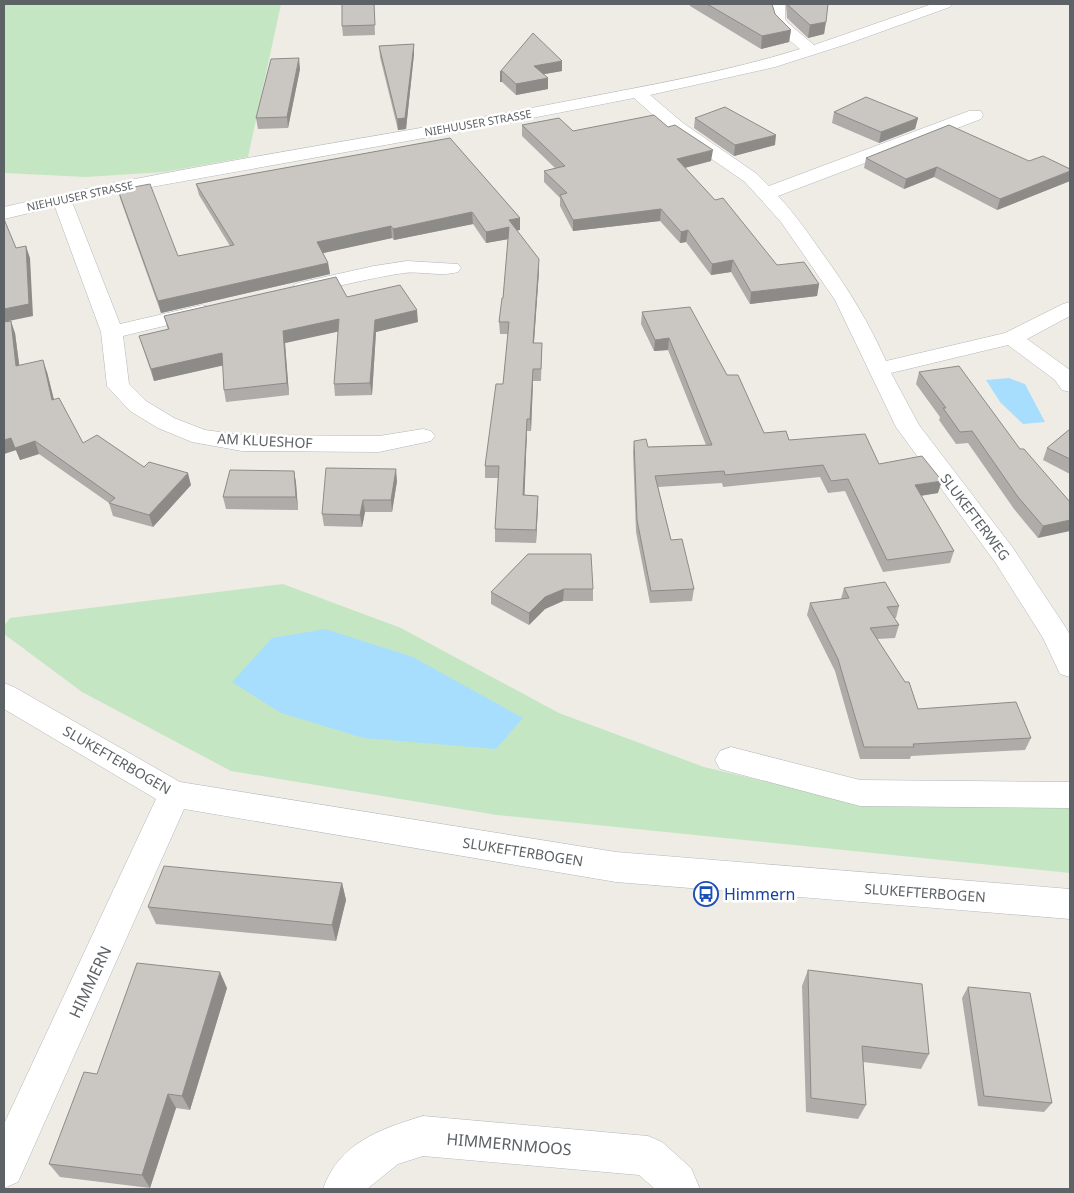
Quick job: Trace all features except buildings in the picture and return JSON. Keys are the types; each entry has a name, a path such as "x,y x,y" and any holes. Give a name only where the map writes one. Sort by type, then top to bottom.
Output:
{"street":[{"path":"778,4 778,19 782,26 812,51"},
{"name":"NIEHUUSER STRASSE","path":"4,213 101,190 492,121 724,75 812,51 945,4"},
{"name":"SLUKEFTERWEG","path":"637,92 677,127 751,178 788,218 845,300 908,427 1004,555 1056,635 1070,666"},
{"path":"766,194 975,115"},
{"name":"AM KLUESHOF","path":"62,200 112,332 118,386 138,406 166,423 200,437 242,443 379,444 423,436"},
{"path":"287,292 374,272 407,267 451,268"},
{"path":"112,332 219,307"},
{"path":"878,369 1012,338 1070,308"},
{"path":"1012,338 1063,376 1070,385"},
{"name":"SLUKEFTERBOGEN","path":"4,695 174,794 616,868 1070,904"},
{"path":"731,760 860,793 1070,795"},
{"name":"HIMMERN","path":"4,1168 174,794"},
{"name":"HIMMERNMOOS","path":"343,1189 355,1171 387,1147 423,1136 648,1156 677,1182 680,1189"}],"green space":[{"path":"4,4 281,4 248,157 164,172 86,177 4,173"},
{"path":"283,584 401,628 559,713 704,767 862,804 1067,805 1070,811 1070,873 497,815 231,771 82,692 4,634 4,626 10,618"}],"water":[{"path":"1009,378 1025,384 1045,422 1023,424 1000,402 986,380"},
{"path":"325,629 413,657 523,718 496,749 363,738 281,713 232,682 272,638"}],"place":[{"name":"Himmern","path":"706,894"}]}
